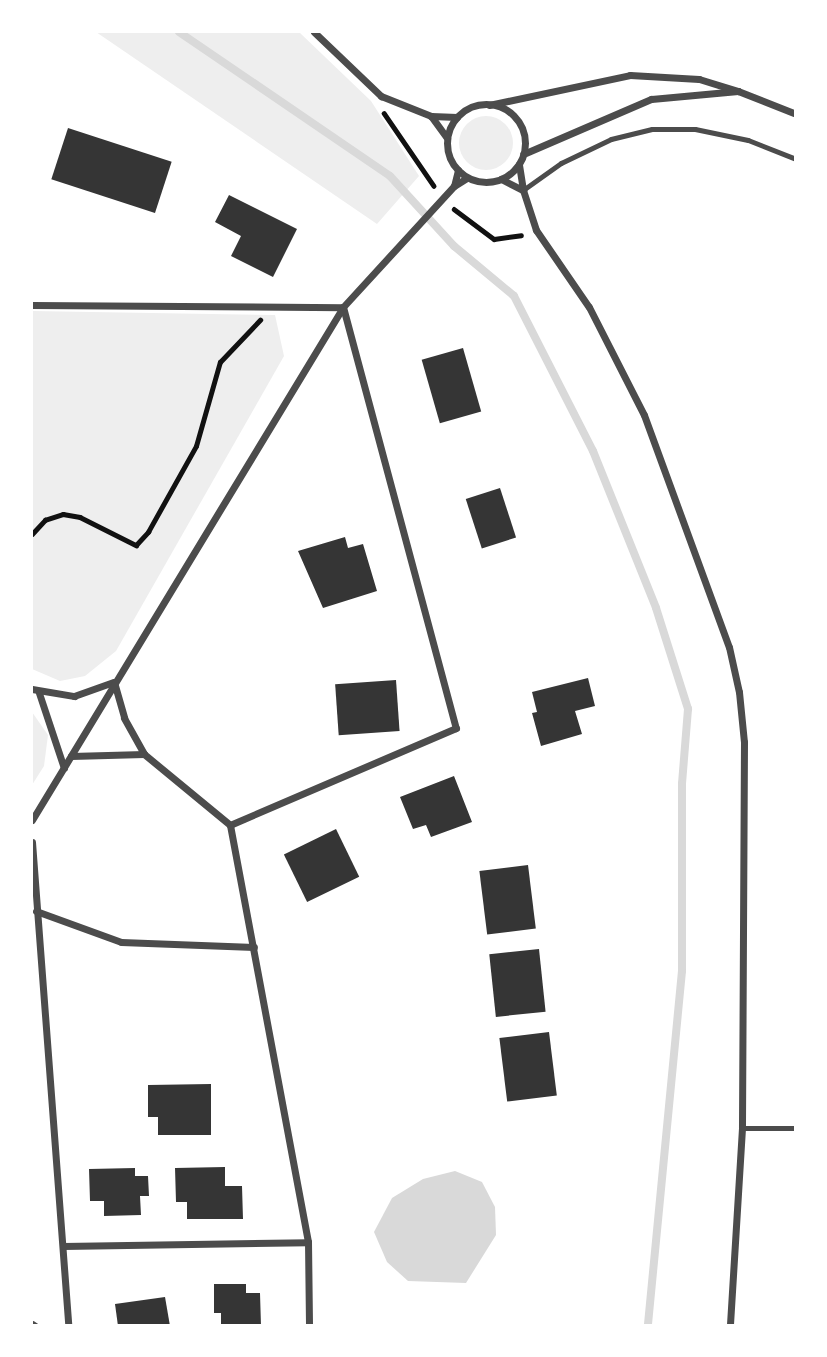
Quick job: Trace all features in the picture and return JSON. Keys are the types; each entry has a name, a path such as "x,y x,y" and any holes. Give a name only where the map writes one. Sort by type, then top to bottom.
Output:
{"street":[{"path":"314,32 381,96 430,116 457,117"},
{"path":"489,104 518,121 525,142 519,164 501,179 489,182 467,178 458,170 447,149 447,138 457,117 467,110 489,104 630,75 699,79 796,114"},
{"path":"523,154 650,99 738,91"},
{"path":"430,116 447,138"},
{"path":"519,164 523,190 536,230 589,307 644,415 729,647 744,742 742,1128 730,1325"},
{"path":"454,186 458,170"},
{"path":"32,820 65,770 114,682 343,307 454,186 467,178"},
{"path":"501,179 523,190"},
{"path":"32,305 343,307"},
{"path":"230,825 456,728 343,307"},
{"path":"65,770 35,691 74,696 114,682"},
{"path":"114,682 124,718 144,754 230,825 308,1242 309,1325"},
{"path":"71,757 144,754"},
{"path":"32,842 68,1325"},
{"path":"36,911 121,942 254,947"},
{"path":"32,941 39,950"},
{"path":"64,1246 308,1242"}],"lane":[{"path":"523,190 561,163 611,139 652,130 695,130 748,140 796,159"},
{"path":"742,1128 796,1128"}],"path":[{"path":"32,534 45,520 63,514 80,517 136,545 148,532 196,446 220,362 256,328 265,307"}],"shaded area":[{"path":"96,32 299,32 371,101 419,176 377,224"},
{"path":"486,116 505,124 513,143 505,162 486,170 467,162 459,143 467,124"},
{"path":"32,311 275,315 284,356 116,651 85,676 60,681 32,669"},
{"path":"32,712 48,735 44,766 32,785"},
{"path":"455,1171 482,1182 495,1207 496,1235 466,1283 408,1281 387,1262 374,1232 392,1198 423,1179"}],"building":[{"path":"68,128 172,162 155,213 51,179"},
{"path":"229,195 297,229 273,277 231,256 241,236 215,222"},
{"path":"463,348 481,411 440,423 422,360"},
{"path":"500,488 516,537 482,549 466,499"},
{"path":"345,537 348,548 363,544 377,591 323,608 298,551"},
{"path":"588,678 595,706 575,711 582,734 541,746 532,713 537,712 532,692"},
{"path":"396,680 400,731 339,735 335,684"},
{"path":"454,776 472,822 431,837 426,825 413,829 400,797"},
{"path":"336,829 359,877 307,902 284,854"},
{"path":"528,865 536,929 487,934 479,871"},
{"path":"539,949 546,1012 496,1017 489,954"},
{"path":"549,1032 557,1096 507,1102 499,1038"},
{"path":"211,1084 211,1135 158,1135 158,1117 148,1117 148,1085"},
{"path":"225,1167 225,1186 242,1186 243,1219 187,1219 187,1202 176,1202 175,1168"},
{"path":"135,1168 135,1176 148,1176 149,1196 140,1196 141,1215 104,1216 104,1201 90,1201 89,1169"},
{"path":"214,1284 246,1284 246,1293 260,1293 261,1326 221,1326 221,1313 214,1313"},
{"path":"165,1297 170,1326 118,1326 115,1304"}],"waterway":[{"path":"179,32 390,176 454,246 514,296 593,451 656,608 688,709 682,784 682,971 648,1326"}]}
